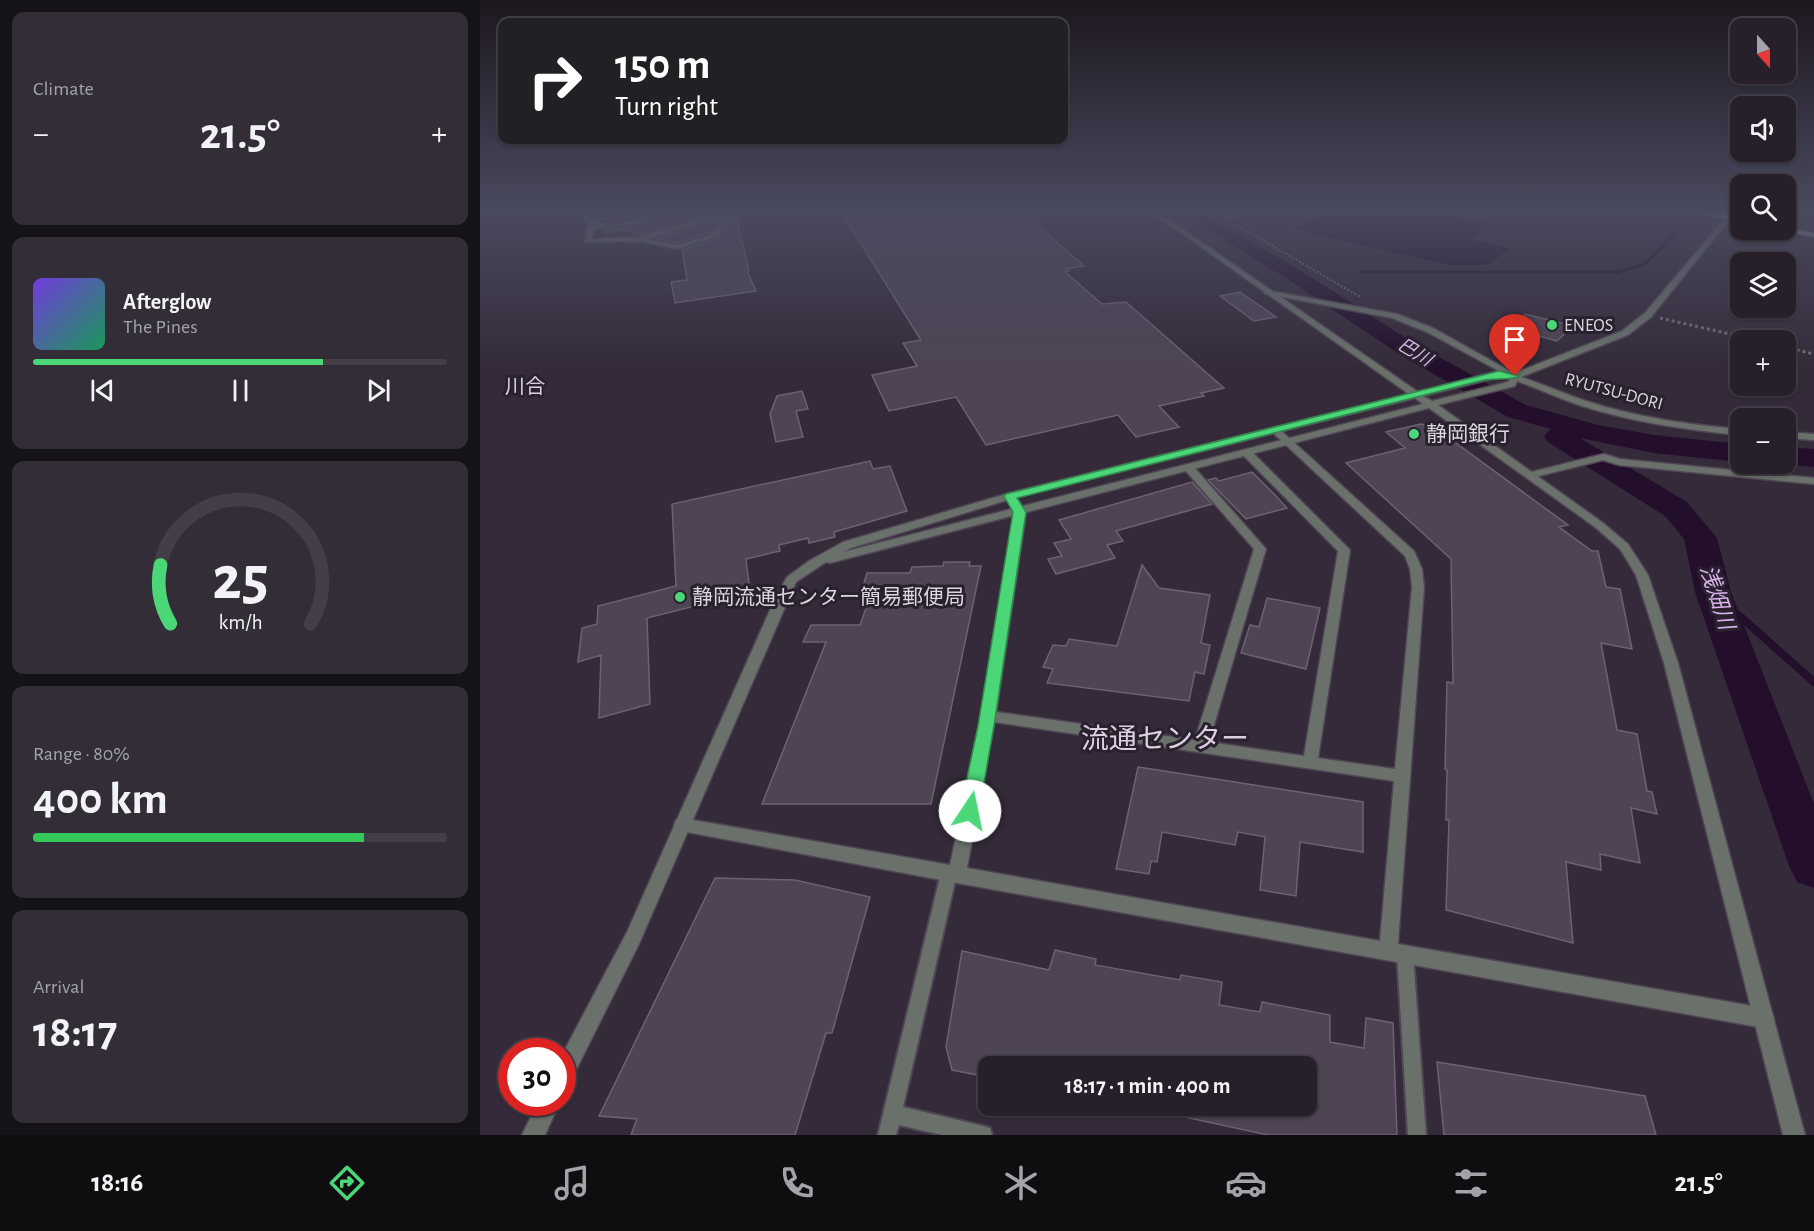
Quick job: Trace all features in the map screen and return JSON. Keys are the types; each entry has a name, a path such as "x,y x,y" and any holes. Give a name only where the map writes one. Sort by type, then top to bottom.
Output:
{"street":[{"path":"1224,262 1432,405 1599,525 1624,547 1642,575 1671,663 1794,1135"},
{"name":"RYUTSU-DORI","path":"1515,376 1626,333 1648,315 1692,262"},
{"path":"1268,292 1377,312 1430,330 1515,376"},
{"path":"576,1050 633,938 780,601 792,580 813,564 847,545 1010,496 1484,377 1499,374 1515,376"},
{"path":"813,564 1512,384 1515,376"},
{"name":"RYUTSU-DORI","path":"1515,376 1563,397 1603,408 1677,424 1730,431"},
{"path":"1275,430 1410,554 1416,569 1418,587 1402,776 1396,953"},
{"path":"1796,436 1814,437"},
{"path":"1247,453 1344,550 1310,763"},
{"path":"1531,476 1604,458 1814,481"},
{"path":"1190,468 1260,549 1200,747"},
{"path":"953,874 988,716 1020,512 1010,496"},
{"path":"988,716 1402,776"},
{"path":"682,825 1764,1018"},
{"path":"533,1135 542,1116"}],"lane":[{"path":"887,1135 953,874"},
{"path":"1396,953 1417,1135"},
{"path":"892,1114 982,1135"}],"path":[{"path":"1300,262 1360,297 1377,312"},
{"path":"1648,315 1730,334"},
{"path":"1796,350 1814,354"}],"shaded area":[{"path":"1436,262 1491,262 1486,265 1449,265"}],"building":[{"path":"684,262 747,262 748,273 756,291 675,303 671,282 687,280"},
{"path":"872,262 1079,262 1084,266 1066,269 1069,271 1065,272 1102,304 1126,302 1224,388 1201,393 1204,396 1159,406 1179,427 1136,437 1118,415 986,445 956,397 889,411 872,375 917,366 903,343 921,340"},
{"path":"1240,292 1276,317 1254,321 1220,296"},
{"path":"1525,314 1573,326 1557,341 1527,333 1524,337 1507,332"},
{"path":"802,391 808,409 796,411 803,437 776,442 770,414 777,396"},
{"path":"1421,424 1434,427 1568,525 1559,527 1592,551 1598,551 1606,587 1620,589 1632,649 1601,643 1617,730 1637,734 1647,791 1652,792 1657,814 1631,808 1640,863 1600,854 1601,870 1566,862 1573,943 1446,910 1449,820 1446,820 1447,770 1445,769 1447,682 1453,683 1451,559 1346,463 1405,448 1386,432"},
{"path":"870,461 873,469 890,466 907,511 834,532 835,537 809,543 808,538 779,545 780,551 746,559 750,592 647,618 650,704 599,718 601,655 578,662 582,628 597,624 598,606 676,586 672,504"},
{"path":"1252,472 1287,508 1246,519 1208,480 1216,478 1219,481"},
{"path":"1192,482 1212,504 1116,531 1123,541 1107,545 1115,558 1056,574 1048,559 1062,556 1054,543 1071,539 1059,520"},
{"path":"944,562 970,562 969,566 981,566 931,804 762,804 826,642 803,642 811,625 860,625 873,589 862,590 867,573 910,573 912,567 943,566"},
{"path":"1142,565 1159,588 1210,595 1201,643 1210,645 1204,674 1195,672 1189,701 1047,683 1053,669 1043,667 1053,645 1066,646 1069,639 1117,646"},
{"path":"1267,598 1320,608 1306,669 1241,653 1250,625 1259,627"},
{"path":"1138,767 1363,802 1363,852 1300,842 1296,896 1260,890 1265,837 1238,832 1235,845 1162,832 1157,862 1151,861 1149,874 1116,869"},
{"path":"715,878 795,880 870,897 832,1033 826,1033 795,1135 631,1135 637,1119 599,1116"},
{"path":"1055,950 1096,959 1095,965 1180,980 1181,975 1222,982 1219,1005 1260,1012 1262,1002 1330,1015 1330,1042 1364,1048 1366,1018 1393,1023 1397,1135 1268,1135 1180,1116 1317,1116 1317,1056 978,1056 978,1075 952,1070 946,1047 962,951 1049,970"},
{"path":"1437,1062 1645,1096 1656,1135 1444,1135"}],"waterway":[{"name":"巴川","path":"1272,262 1404,347 1517,411 1595,433 1654,444 1730,452"},
{"path":"1362,272 1617,272 1647,262"},
{"name":"浅畑川","path":"1558,436 1676,509 1700,538 1713,592 1814,866"},
{"name":"巴川","path":"1796,457 1814,458"},
{"path":"1713,592 1744,619"},
{"path":"1742,618 1814,682"}],"place":[{"name":"ENEOS","path":"1552,325"},
{"name":"静岡銀行","path":"1414,434"},
{"name":"静岡流通センター簡易郵便局","path":"680,597"}],"district":[{"name":"川合","path":"525,386"},
{"name":"流通センター","path":"1165,738"}],"route":[{"path":"970,811 1020,512 1010,496 1484,377 1499,374 1515,376"}]}
